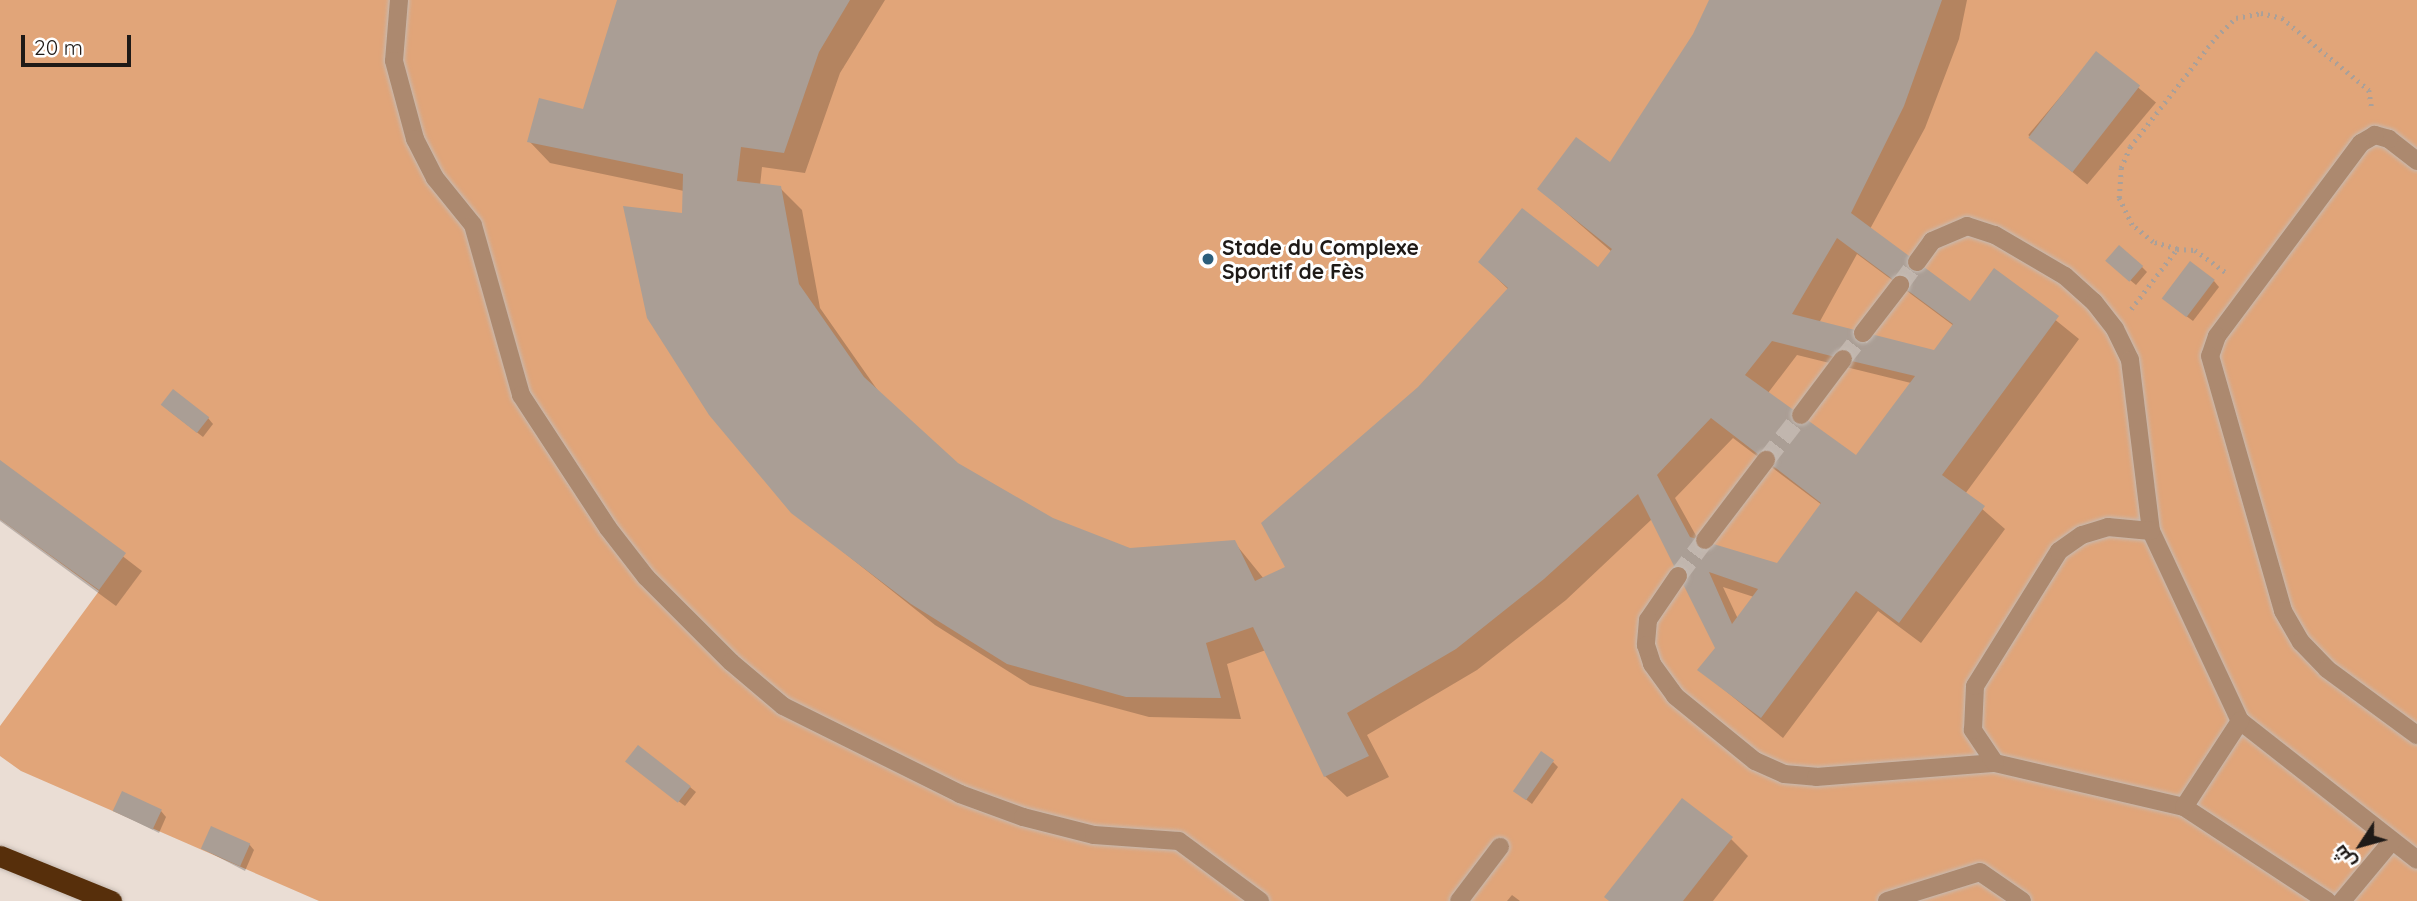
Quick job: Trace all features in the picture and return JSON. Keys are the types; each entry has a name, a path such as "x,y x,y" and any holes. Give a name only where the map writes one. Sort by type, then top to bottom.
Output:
{"highway":[{"path":"0,856 111,901"}],"lane":[{"path":"399,0 394,61 415,139 435,178 472,225 520,395 607,528 646,577 731,662 783,706 960,794 1023,817 1094,835 1179,841 1259,901"},
{"path":"2417,161 2389,139 2375,135 2361,143 2217,336 2210,356 2283,611 2301,642 2327,669 2417,735"},
{"path":"1917,262 1932,241 1951,230 1967,226 1995,235 2065,276 2115,329 2130,360 2151,531 2240,721 2417,860"},
{"path":"1863,333 1900,285"},
{"path":"1801,415 1843,359"},
{"path":"1705,540 1766,460"},
{"path":"1995,762 1973,730 1975,686 2059,551 2082,535 2108,527 2151,531"},
{"path":"1678,576 1648,620 1646,645 1652,664 1675,696 1755,761 1784,774 1816,777 1995,762 2184,807 2327,901"},
{"path":"2184,807 2240,721"},
{"path":"2342,901 2392,841"},
{"path":"1459,901 1500,847"},
{"path":"1887,901 1980,872 2022,901"}],"path":[{"path":"2251,290 2195,250 2177,249 2153,242 2132,225 2119,198 2121,168 2130,147 2216,37 2236,18 2261,13 2282,18 2369,90 2375,135"},
{"path":"2115,329 2177,249"}],"shaded area":[{"name":"Stade du Complexe Sportif de Fès","path":"0,0 2417,0 2417,901 319,901 21,771 0,756 0,726 99,591 0,519"}],"building":[{"path":"617,0 850,0 819,52 784,153 741,147 737,181 781,186 799,284 864,377 958,463 1053,518 1130,548 1235,540 1255,581 1285,567 1261,523 1418,387 1508,288 1478,262 1522,208 1598,267 1612,249 1537,189 1576,137 1610,162 1693,34 1709,0 1942,0 1904,106 1851,213 1970,301 1994,268 2059,316 1942,475 1985,506 1899,623 1856,591 1761,718 1697,670 1715,648 1638,494 1544,579 1456,649 1347,713 1369,756 1324,777 1253,627 1206,643 1221,698 1126,697 1007,664 911,604 791,513 709,415 647,318 623,206 682,213 683,174 527,142 539,98 583,109","holes":["1837,238 1953,324 1934,350 1792,314","1772,341 1915,376 1856,455 1745,375","1711,418 1821,503 1777,563 1690,537 1657,475","1709,572 1758,589 1732,624"]},
{"path":"2096,51 2140,85 2072,172 2028,138"},
{"path":"2119,245 2143,266 2129,282 2105,261"},
{"path":"2190,261 2215,280 2186,317 2162,299"},
{"path":"173,389 209,417 197,433 161,405"},
{"path":"0,460 126,553 99,590 0,519"},
{"path":"638,745 691,786 678,803 625,762"},
{"path":"1541,751 1554,760 1526,800 1513,791"},
{"path":"122,791 162,810 153,830 113,811"},
{"path":"1682,798 1733,837 1683,901 1609,901 1604,897"},
{"path":"211,826 250,843 240,866 201,849"}],"tunnel":[{"path":"1900,285 1917,262"},
{"path":"1843,359 1863,333"},
{"path":"1766,460 1801,415"},
{"path":"1678,576 1705,540"}],"place":[{"name":"Stade du Complexe Sportif de Fès","path":"1208,259"}]}
